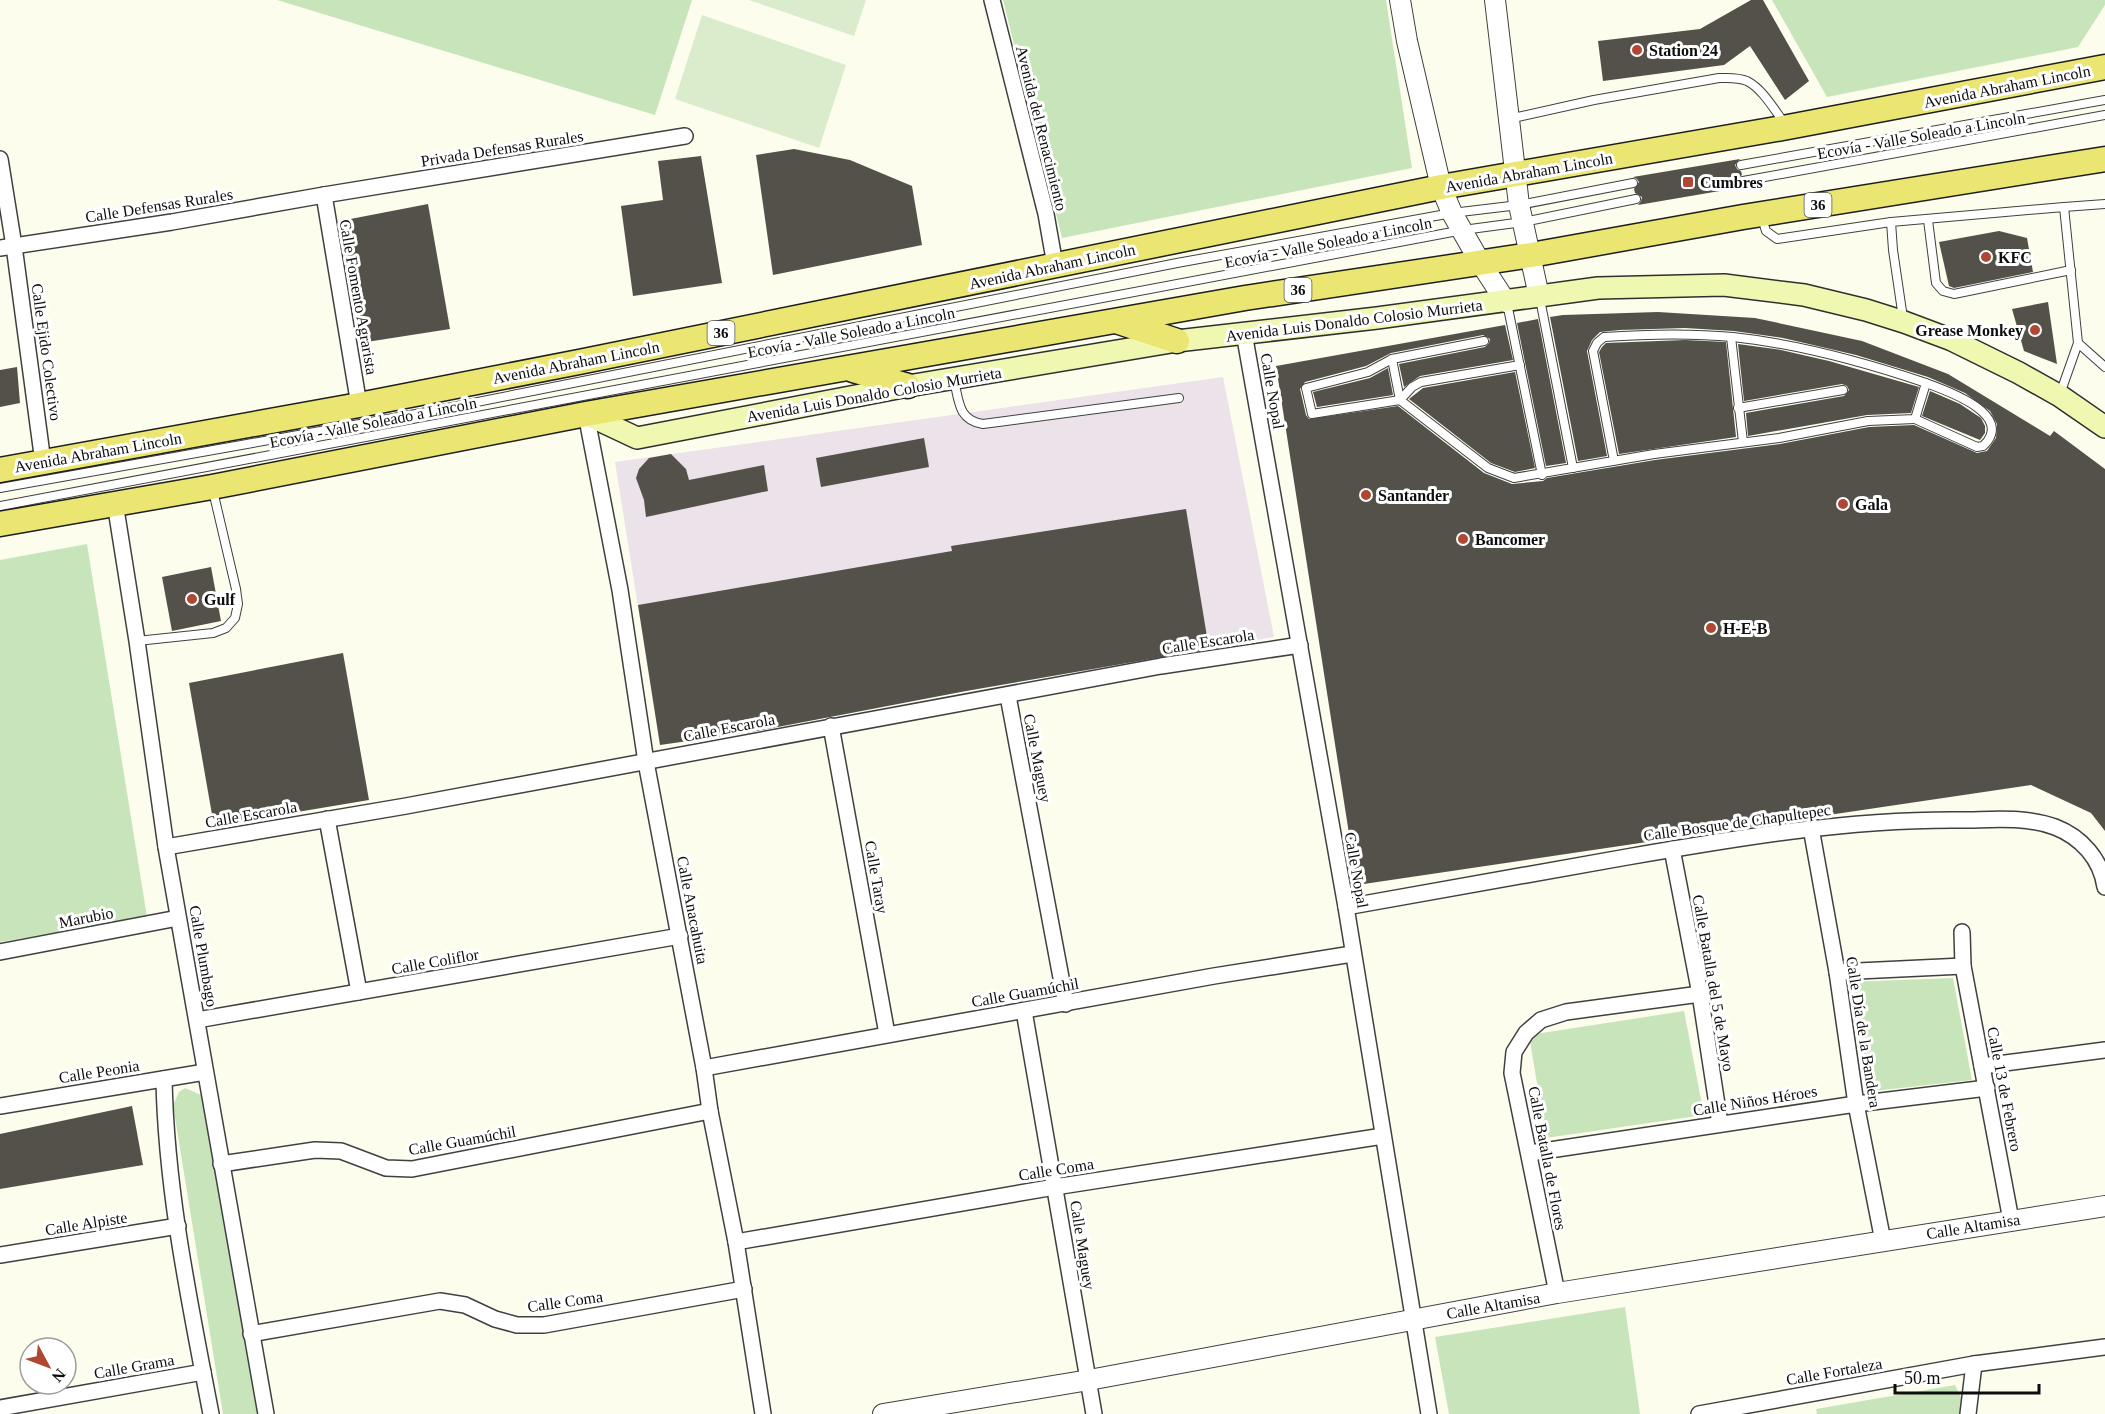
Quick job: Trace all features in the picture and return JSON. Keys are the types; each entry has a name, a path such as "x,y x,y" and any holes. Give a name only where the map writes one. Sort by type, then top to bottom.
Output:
{"main road":[{"name":"Avenida Abraham Lincoln","path":"0,470 359,405 1441,187 1788,128 2103,63"},
{"name":"36","path":"0,524 586,414 1245,298 1531,255 1761,214 2105,159"},
{"name":"Avenida Luis Donaldo Colosio Murrieta","path":"586,414 637,438 908,386 1177,341 1506,302 1598,288 1724,285 1804,295 1904,322 1952,340 2019,373 2060,396 2105,427"},
{"path":"1116,321 1177,341"},
{"path":"848,368 908,386"}],"street":[{"name":"Avenida del Renacimiento","path":"992,0 1046,214 1055,265"},
{"path":"1400,0 1407,41 1441,187 1452,213 1506,302"},
{"path":"1495,0 1514,174 1539,296"},
{"name":"Privada Defensas Rurales","path":"324,195 685,136"},
{"name":"Calle Ejido Colectivo","path":"0,159 7,247 43,462"},
{"name":"Calle Defensas Rurales","path":"7,247 172,222 324,195"},
{"name":"Calle Fomento Agrarista","path":"324,195 359,405"},
{"name":"Calle Nopal","path":"1244,333 1346,907 1429,1414"},
{"name":"Calle Anacahuita","path":"586,414 620,590 646,762 736,1242 763,1414"},
{"name":"Calle Plumbago","path":"115,503 166,847 266,1414"},
{"name":"Calle Escarola","path":"166,847 646,762 1161,666 1300,645"},
{"name":"Calle Maguey","path":"1008,696 1066,1004"},
{"name":"Calle Taray","path":"831,726 887,1034"},
{"path":"327,819 359,992"},
{"name":"Calle Bosque de Chapultepec","path":"1346,907 1671,849 1811,828 1906,819 2019,820 2054,827 2076,838 2092,854 2105,887"},
{"name":"Calle Día de la Bandera","path":"1811,828 1837,972 1856,1104 1883,1240"},
{"name":"Calle Batalla del 5 de Mayo","path":"1671,849 1700,994 1719,1124"},
{"name":"Marubio","path":"0,952 178,918"},
{"name":"Calle 13 de Febrero","path":"1962,932 1963,966 2011,1220"},
{"name":"Calle Coliflor","path":"197,1020 680,936"},
{"name":"Calle Guamúchil","path":"704,1068 1214,976 1352,954"},
{"path":"1837,972 1963,966"},
{"name":"Calle Batalla de Flores","path":"1557,1293 1512,1073 1514,1052 1526,1033 1541,1020 1566,1012 1700,994"},
{"name":"Calle Maguey","path":"1024,1011 1094,1414"},
{"path":"1982,1066 2105,1050"},
{"name":"Calle Peonia","path":"0,1106 205,1072"},
{"path":"164,1079 165,1134 178,1226 212,1414"},
{"name":"Calle Niños Héroes","path":"1530,1154 1856,1104 1987,1088"},
{"name":"Calle Guamúchil","path":"221,1164 315,1150 341,1152 386,1168 412,1169 710,1111"},
{"name":"Calle Coma","path":"736,1242 1055,1187 1383,1136"},
{"name":"Calle Altamisa","path":"883,1414 1089,1380 1557,1293 2105,1206"},
{"name":"Calle Alpiste","path":"0,1255 178,1226"},
{"name":"Calle Coma","path":"251,1334 440,1301 465,1305 495,1319 517,1325 544,1325 744,1289"},
{"name":"Calle Fortaleza","path":"1699,1414 1974,1364 2105,1347"},
{"path":"1968,1414 1974,1364"},
{"name":"Calle Grama","path":"0,1408 203,1372"}],"lane":[{"path":"1508,120 1594,100 1719,78 1737,78 1748,82 1758,90 1788,128"},
{"path":"1741,165 2105,100"},
{"name":"Ecovía - Valle Soleado a Lincoln","path":"1743,181 2105,115"},
{"path":"0,488 427,412 1166,265 1452,213 1521,214 1634,183"},
{"name":"Ecovía - Valle Soleado a Lincoln","path":"0,506 1463,230 1521,214 1636,199"},
{"path":"1761,214 1766,231 1777,239 1891,222 2105,204"},
{"path":"2060,396 2078,343 2064,207"},
{"path":"1928,220 1936,283 1943,291 1954,294 2071,270"},
{"path":"1891,222 1904,322"},
{"path":"1539,296 1573,468"},
{"path":"1506,302 1542,475"},
{"path":"1392,359 1400,400 1488,468 1514,478 1614,461 1779,438 1868,422 1915,419 1977,447 1983,446 1992,434 1993,426 1984,413 1968,401 1926,382 1818,352 1766,341 1731,337 1640,335 1604,337 1593,351 1614,461"},
{"path":"1731,337 1743,442"},
{"path":"1484,341 1392,359 1368,372 1306,388 1312,414 1400,400 1412,387 1421,382 1520,365"},
{"path":"2078,343 2105,367"},
{"path":"954,378 961,410 966,418 983,424 1179,398"},
{"path":"1915,419 1926,382"},
{"path":"1738,408 1843,390"},
{"path":"137,641 213,633 226,628 236,618 238,604 236,589 212,486"}],"shaded area":[{"path":"1223,377 1274,637 660,745 615,462"}],"green space":[{"path":"277,0 692,0 655,115"},
{"path":"749,0 866,0 854,36"},
{"path":"1003,0 1386,0 1412,168 1062,238"},
{"path":"1772,0 2105,0 2105,5 2078,47 1827,97"},
{"path":"702,15 846,65 819,148 675,99"},
{"path":"87,544 147,917 0,942 0,560"},
{"path":"1953,978 1972,1080 1865,1092 1848,982"},
{"path":"1684,1011 1704,1115 1546,1138 1529,1035"},
{"path":"185,1088 201,1095 258,1414 223,1414 173,1105 179,1092"},
{"path":"1625,1307 1640,1414 1449,1414 1435,1337"},
{"path":"1955,1385 1962,1399 1960,1414 1817,1414 1816,1409"}],"building":[{"path":"1751,0 1763,0 1809,81 1785,100 1750,46 1724,65 1603,81 1598,41 1700,29"},
{"path":"794,149 850,160 912,186 922,245 773,275 756,155"},
{"path":"701,156 722,283 633,296 621,206 663,200 658,161"},
{"name":"Cumbres","path":"1740,159 1735,165 1742,175 1738,178 1737,183 1743,187 1638,205 1642,197 1635,193 1634,189 1639,182 1633,177"},
{"path":"428,204 450,329 360,343 347,275 340,221"},
{"name":"KFC","path":"1999,231 2027,238 2033,272 1954,288 1949,286 1939,242"},
{"name":"Grease Monkey","path":"2048,302 2057,364 2024,351 2012,309"},
{"name":"H-E-B","path":"1658,312 1755,318 1862,341 1948,374 2050,436 2054,431 2105,469 2105,831 2091,813 2031,785 1357,885 1276,366 1505,325 1513,360 1420,376 1404,387 1399,364 1485,347 1490,339 1483,335 1391,353 1366,366 1305,382 1300,389 1309,419 1398,406 1484,473 1512,484 1543,481 1547,478 1655,460 1780,444 1869,427 1914,425 1977,453 1987,451 1996,438 1997,424 1990,411 1965,393 1928,377 1856,355 1783,338 1734,331 1685,328 1620,330 1600,332 1592,340 1587,351 1607,456 1578,461 1550,317"},
{"path":"1538,319 1566,463 1546,466 1517,323"},
{"path":"1685,340 1726,342 1736,437 1619,454 1599,352 1606,343"},
{"path":"1738,344 1781,350 1829,361 1919,387 1911,413 1867,415 1748,436 1746,413 1844,396 1849,390 1842,384 1744,401"},
{"path":"17,367 20,403 0,407 0,370"},
{"path":"1388,368 1393,395 1317,407 1313,392 1370,378"},
{"path":"1515,372 1535,468 1515,472 1491,463 1409,399 1423,388"},
{"path":"1930,391 1960,404 1981,418 1985,426 1985,433 1980,440 1922,416"},
{"path":"924,438 929,467 821,487 816,458"},
{"path":"671,454 686,469 689,480 764,465 768,491 646,517 644,500 636,478 639,469 649,458"},
{"path":"1186,509 1209,649 966,691 751,732 660,745 638,605 952,551 951,546"},
{"name":"Gulf","path":"211,567 221,621 172,631 162,577"},
{"path":"343,653 369,800 214,826 189,683"},
{"path":"132,1106 143,1165 0,1189 0,1134"}],"place":[{"name":"Station 24","path":"1637,50"},
{"name":"Cumbres","path":"1688,182"},
{"name":"KFC","path":"1986,257"},
{"name":"Grease Monkey","path":"2035,330"},
{"name":"Santander","path":"1366,495"},
{"name":"Gala","path":"1843,504"},
{"name":"Bancomer","path":"1463,539"},
{"name":"Gulf","path":"192,599"},
{"name":"H-E-B","path":"1711,628"}]}
